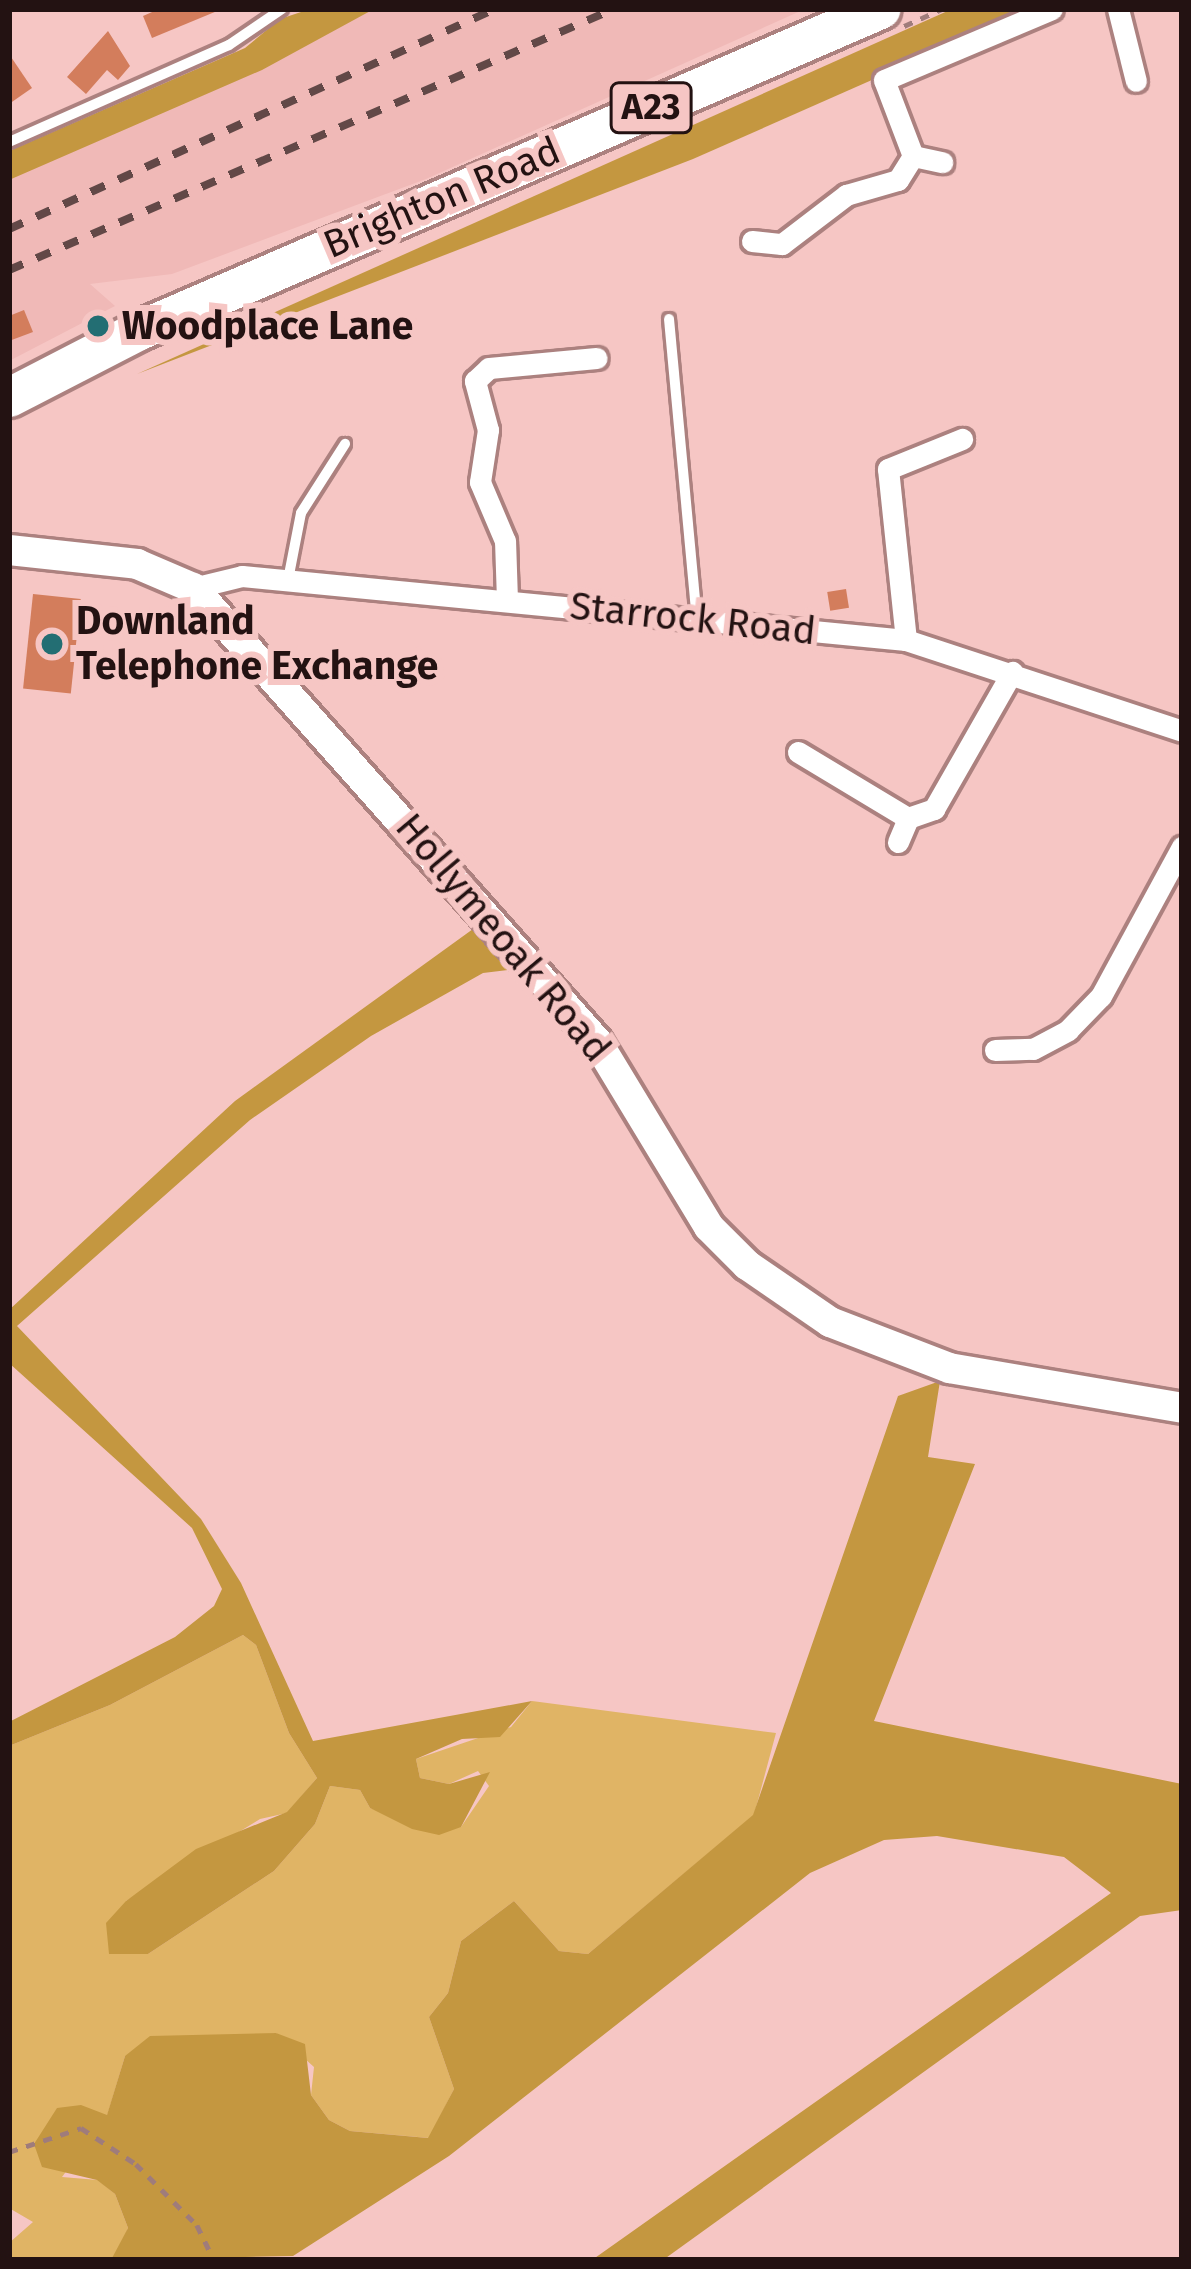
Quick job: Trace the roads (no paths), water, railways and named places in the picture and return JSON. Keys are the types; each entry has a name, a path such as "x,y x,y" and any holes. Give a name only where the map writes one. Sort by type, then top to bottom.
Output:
{"highway":[{"name":"Brighton Road","path":"9,397 140,330 880,9"}],"street":[{"path":"913,156 884,80 1052,9"},
{"path":"1118,9 1136,81"},
{"path":"913,156 942,162"},
{"path":"752,241 782,244 846,196 898,180 913,156"},
{"path":"508,599 505,541 480,482 488,430 475,381 489,368 597,358"},
{"path":"906,640 888,469 962,439"},
{"name":"Hollymeoak Road","path":"9,550 137,564 194,588 584,1027 710,1227 747,1265 830,1322 949,1368 1182,1408"},
{"name":"Starrock Road","path":"194,588 212,578 289,580 906,640 1182,731"},
{"path":"898,842 908,818 934,809 1012,672"},
{"path":"798,752 908,818"},
{"path":"995,1050 1033,1049 1068,1030 1101,996 1182,847"}],"lane":[{"path":"9,142 229,45 282,9"},
{"path":"669,319 697,619"},
{"path":"289,580 301,513 345,444"}],"railway":[{"path":"9,229 495,9"},
{"path":"9,270 614,9"}],"place":[{"name":"Woodplace Lane","path":"98,326"},
{"name":"Downland Telephone Exchange","path":"52,644"}]}
